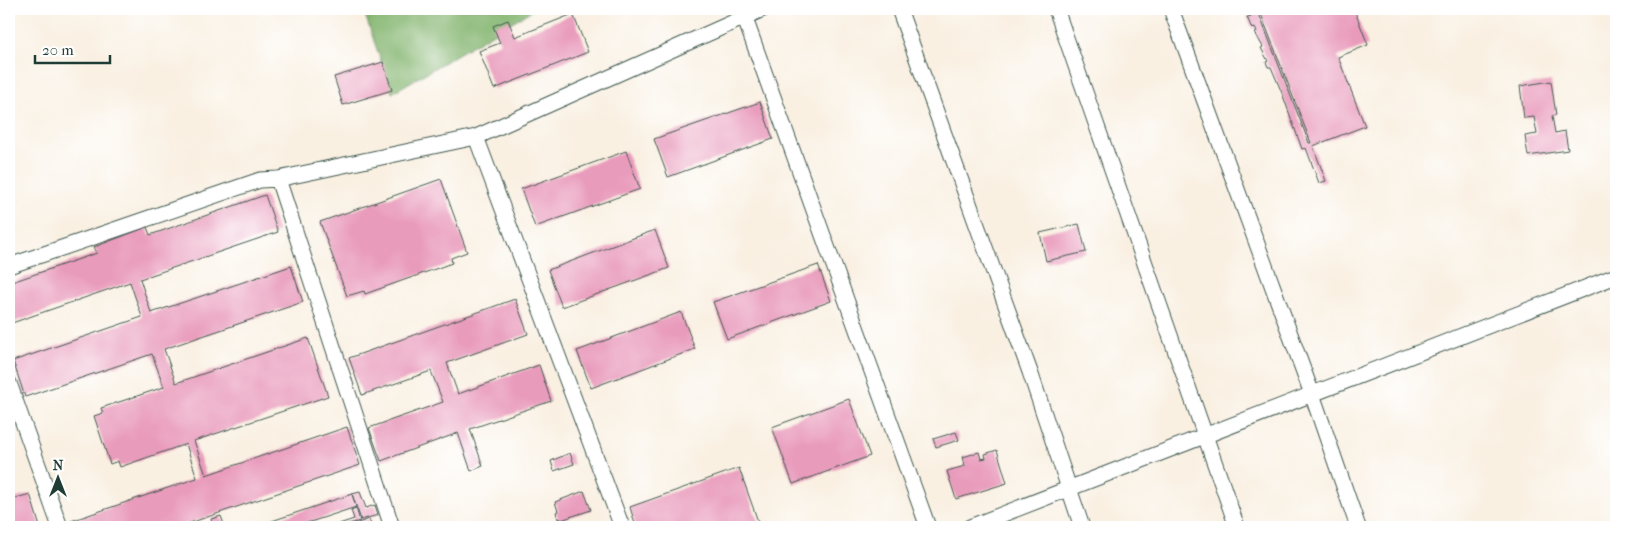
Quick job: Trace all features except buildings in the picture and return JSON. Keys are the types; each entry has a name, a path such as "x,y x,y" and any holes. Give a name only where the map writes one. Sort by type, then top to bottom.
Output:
{"lane":[{"path":"9,266 260,180 278,179 476,137 763,9"},
{"path":"899,9 1030,372 1082,527"},
{"path":"1056,9 1237,527"},
{"path":"1171,9 1312,394 1358,527"},
{"path":"744,16 928,527"},
{"path":"476,137 622,527"},
{"path":"278,179 392,527"},
{"path":"970,527 1616,276"},
{"path":"9,383 60,527"}],"green space":[{"path":"363,9 534,9 392,93"}]}
